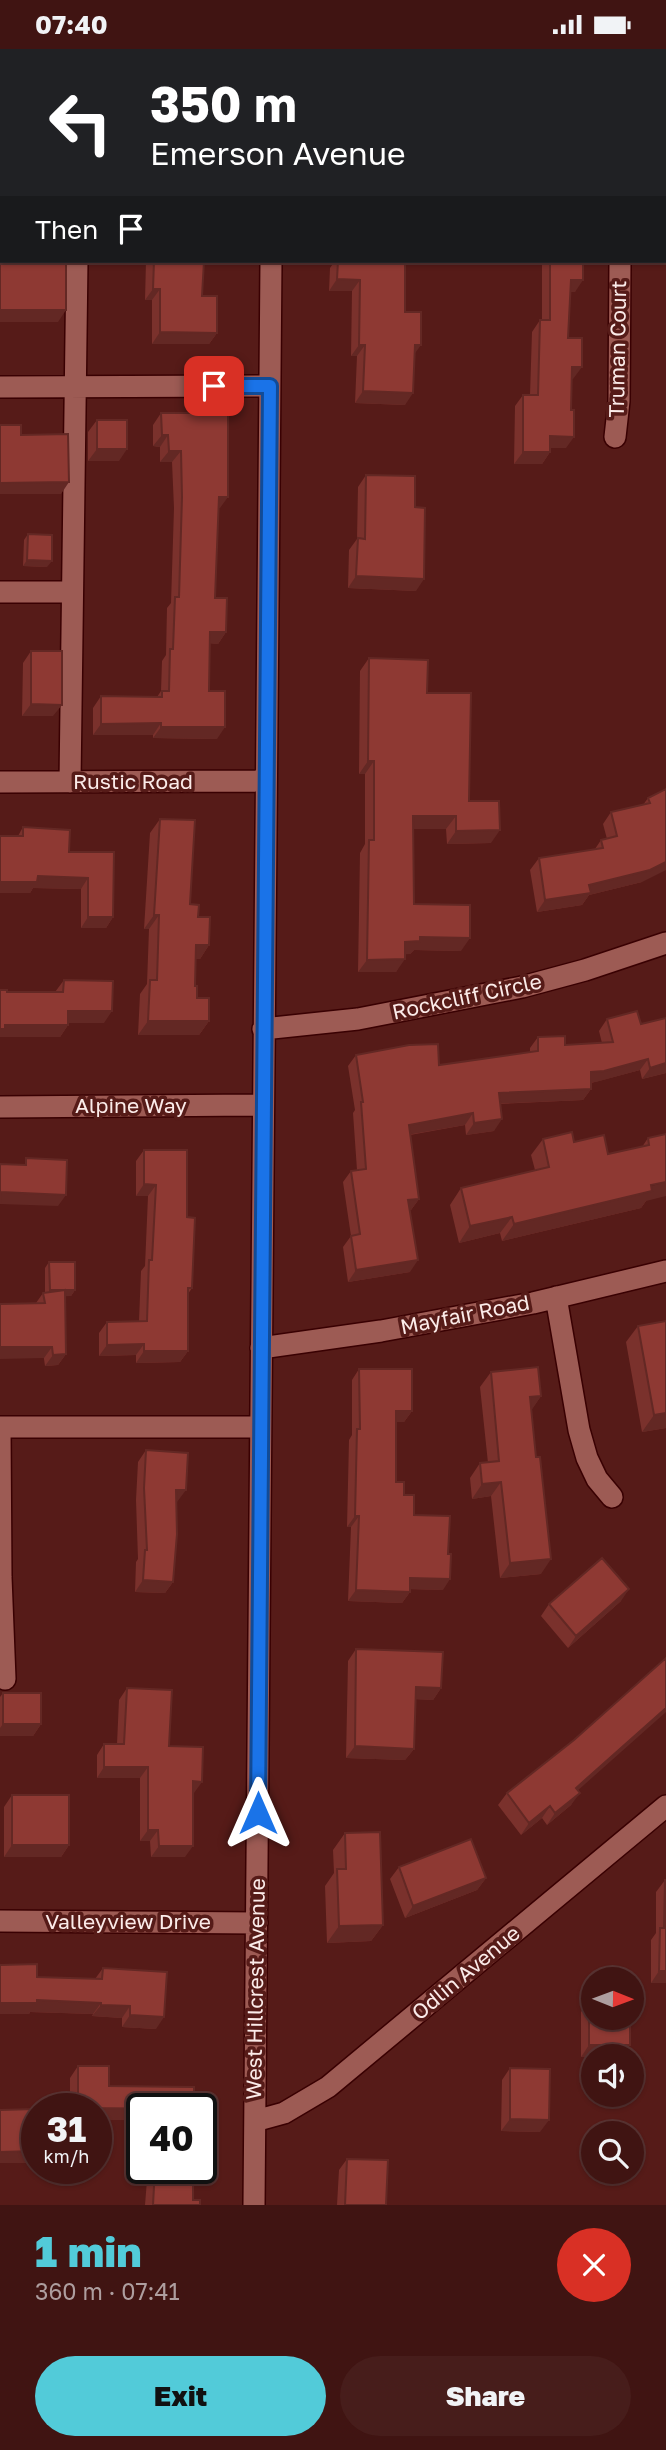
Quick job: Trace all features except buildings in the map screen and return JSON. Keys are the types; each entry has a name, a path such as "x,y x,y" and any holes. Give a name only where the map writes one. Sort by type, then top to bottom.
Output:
{"street":[{"path":"70,782 77,263"},
{"name":"West Hillcrest Avenue","path":"254,2205 271,263"},
{"name":"Truman Court","path":"615,437 619,401 620,263"},
{"path":"0,387 270,386"},
{"path":"0,592 72,592"},
{"name":"Rustic Road","path":"0,782 266,781"},
{"name":"Rockcliff Circle","path":"263,1029 358,1019 522,987 585,970 666,943"},
{"name":"Alpine Way","path":"0,1107 263,1105"},
{"name":"Mayfair Road","path":"261,1348 381,1332 556,1297 666,1271"},
{"path":"556,1297 579,1430 587,1458 597,1479 612,1497"},
{"path":"5,1679 1,1602 0,1427 260,1427"},
{"name":"Odlin Avenue","path":"255,2121 284,2113 328,2087 666,1806"},
{"name":"Valleyview Drive","path":"0,1921 257,1923"}],"route":[{"path":"214,386 270,386 258,1813"}]}
